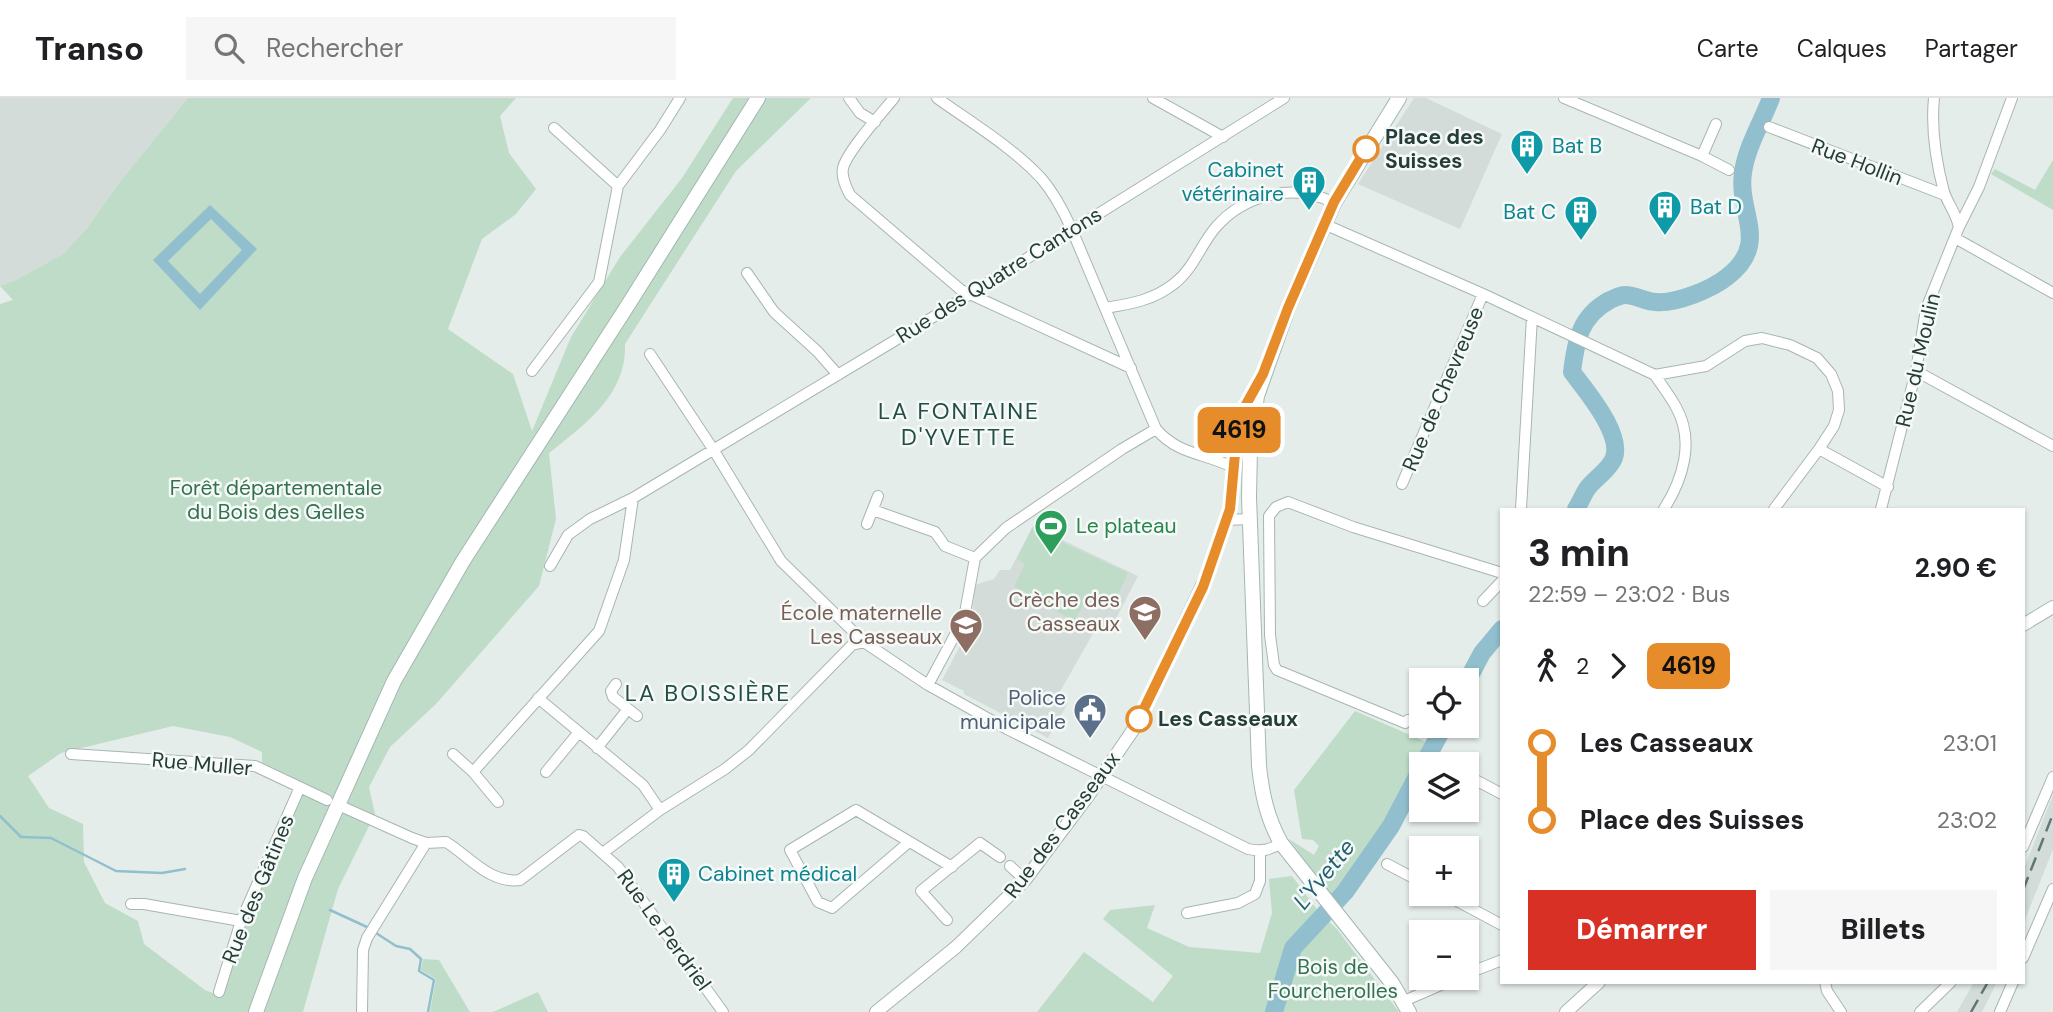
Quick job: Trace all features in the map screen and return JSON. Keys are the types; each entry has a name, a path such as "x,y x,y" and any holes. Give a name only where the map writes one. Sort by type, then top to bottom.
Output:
{"main road":[{"path":"256,1012 305,878 394,681 463,561 758,98"},
{"path":"1399,98 1334,202 1263,374 1250,439 1249,497 1261,788 1272,826 1281,843 1407,1006"}],"street":[{"path":"532,371 599,282 618,186 660,131 680,98"},
{"path":"849,98 860,113 875,122"},
{"path":"894,98 843,168 844,182 850,195 970,295 1131,368"},
{"path":"937,98 1018,158 1041,178 1056,199 1072,230 1156,429 1189,453 1224,462 1234,468"},
{"path":"1153,98 1223,137"},
{"name":"Rue des Quatre Cantons","path":"550,566 568,536 590,519 633,498 970,295 1284,98"},
{"path":"1564,98 1729,170"},
{"path":"1934,98 1935,149 1945,195 1956,213 1957,233 2053,293"},
{"name":"Rue du Moulin","path":"1881,508 1916,371 1926,309 1979,187 2012,98"},
{"path":"1702,156 1716,124"},
{"name":"Rue Hollin","path":"1769,127 1945,195"},
{"path":"554,128 618,186"},
{"path":"1105,308 1137,304 1174,284 1193,264 1216,227 1233,211 1248,202 1261,197 1294,192 1309,193 1334,202"},
{"path":"1324,224 1483,294 1655,375 1678,409 1688,446 1677,489 1665,508"},
{"path":"747,273 774,313 818,352 838,375"},
{"name":"Rue de Chevreuse","path":"1402,484 1483,294"},
{"path":"1521,508 1532,317"},
{"path":"1655,375 1706,366 1745,341 1762,338 1790,345 1817,358 1831,374 1838,391 1839,410 1834,426 1819,449 1775,508"},
{"path":"650,354 713,449 781,561 863,642 928,685 1100,777 1248,849 1272,849 1281,843"},
{"path":"1916,371 2053,446"},
{"name":"Rue des Casseaux","path":"876,1012 956,947 1025,880 1100,777 1143,712 1203,587 1233,497 1236,443 1243,410 1263,374"},
{"path":"928,685 964,618 975,558 1006,528 1156,429"},
{"path":"1819,449 1888,487"},
{"path":"867,524 878,496"},
{"path":"1233,497 1249,497"},
{"path":"473,772 590,643 605,620 624,560 633,498"},
{"path":"1409,720 1405,723 1277,670 1270,635 1269,516 1276,507 1288,502 1353,527 1500,572"},
{"path":"873,510 934,532 945,546 975,558"},
{"path":"1226,520 1250,519"},
{"path":"1483,601 1500,583"},
{"path":"2025,624 2053,607"},
{"path":"1255,635 1270,635"},
{"path":"604,852 660,810 733,763 852,645 863,642"},
{"path":"597,748 632,713 612,697 611,691 616,684"},
{"path":"538,698 643,785 660,810"},
{"path":"546,772 579,733"},
{"name":"Rue Muller","path":"71,754 255,766 327,800"},
{"path":"453,754 473,772 498,802"},
{"path":"2025,842 2053,777"},
{"path":"1479,782 1500,793"},
{"name":"Rue des Gâtines","path":"219,992 241,922 300,787"},
{"path":"345,808 398,834 426,843 367,938 363,950 362,1012"},
{"path":"909,842 832,908 818,902 790,849 856,810 952,867"},
{"name":"Rue Le Perdriel","path":"426,843 446,842 491,875 510,881 520,880 579,835 583,836 618,867 723,1012"},
{"path":"947,920 921,891 980,843 1000,857"},
{"path":"1187,913 1238,903 1255,894 1260,881 1260,851"},
{"path":"1387,863 1409,875"},
{"path":"1010,866 1025,880"},
{"path":"2025,954 2052,895"},
{"path":"131,904 241,922"},
{"path":"1466,906 1500,924"},
{"path":"1479,969 1500,961"},
{"path":"1573,1010 1597,984"},
{"path":"1825,984 1841,1012"},
{"path":"1920,1012 1949,984"},
{"path":"2000,1012 2012,984"},
{"path":"1407,1006 1436,990"}],"shaded area":[{"path":"0,98 188,98 118,184 87,228 63,254 0,286"},
{"path":"1414,98 1426,98 1502,134 1460,229 1358,184"},
{"path":"1033,526 1138,576 1109,632 1095,630 1057,697 1068,703 1048,738 942,680 971,625 975,585 994,579 1000,570 1010,570"},
{"path":"2053,795 2053,849 2025,920 2025,866"},
{"path":"1973,984 1996,984 1982,1012 1957,1012"}],"green space":[{"name":"Forêt départementale du Bois des Gelles","path":"188,98 516,98 500,116 509,153 536,189 516,214 482,239 448,329 513,374 532,431 571,337 620,257 682,178 733,98 811,98 736,171 625,344 624,362 611,394 589,420 549,453 556,519 539,586 436,704 390,747 369,787 375,814 338,889 303,1012 0,1012 0,304 13,300 0,286 63,254 87,228 118,184","holes":["173,726 230,737 262,752 262,764 305,786 250,911 221,996 205,990 144,944 138,921 105,903 84,862 83,824 49,808 28,776 61,753"]},
{"path":"2053,160 2053,210 1991,174 1995,169 2035,190"},
{"path":"1032,528 1128,573 1113,605 1090,594 1074,621 1033,598 1031,603 1023,599 1026,592 1014,587 1025,564 1017,559"},
{"path":"1355,711 1409,735 1409,738 1426,742 1421,752 1409,752 1409,777 1396,804 1361,864 1333,900 1289,839 1314,855 1319,846 1313,840 1302,839 1294,790"},
{"name":"Bois de Fourcherolles","path":"1292,876 1319,912 1337,929 1399,1012 1037,1012 1084,952 1153,1002 1173,976 1103,919 1110,910 1155,905 1147,928 1189,947 1260,953 1272,913 1269,879"},
{"path":"423,959 439,960 470,1012 430,1012 436,979 421,970"},
{"path":"538,992 548,1012 493,1012"}],"water":[{"path":"210,205 257,249 200,310 153,260","holes":["211,219 242,250 200,294 168,261"]}],"waterway":[{"name":"L'Yvette","path":"1577,508 1587,489 1613,460 1615,450 1614,439 1602,414 1572,372 1581,330 1592,314 1610,300 1623,295 1656,302 1683,298 1720,282 1740,264 1750,240 1742,188 1743,173 1751,145 1771,98"},
{"name":"L'Yvette","path":"1474,668 1482,653 1500,631"},
{"name":"L'Yvette","path":"1430,752 1438,738"},
{"name":"L'Yvette","path":"1274,1012 1293,948 1345,892 1391,826 1409,792"},
{"path":"0,816 21,837"},
{"path":"22,837 51,838 116,871 162,873 185,869"},
{"path":"330,910 367,927"},
{"path":"376,933 396,946 410,949 421,959 419,971 434,980 428,1012"}],"railway":[{"path":"2025,885 2053,814"},
{"path":"1971,1012 1987,984"}],"bus line":[{"name":"4619","path":"1139,719 1203,587 1230,509 1236,443 1243,410 1263,374 1334,202 1366,149"}],"place":[{"name":"Place des Suisses","path":"1366,149"},
{"name":"Bat B","path":"1527,176"},
{"name":"Cabinet vétérinaire","path":"1309,212"},
{"name":"Bat D","path":"1665,237"},
{"name":"Bat C","path":"1581,242"},
{"name":"Le plateau","path":"1051,556"},
{"name":"Crèche des Casseaux","path":"1145,642"},
{"name":"École maternelle Les Casseaux","path":"966,655"},
{"name":"Les Casseaux","path":"1139,719"},
{"name":"Police municipale","path":"1090,740"},
{"name":"Cabinet médical","path":"674,904"}],"district":[{"name":"LA FONTAINE D'YVETTE","path":"959,424"},
{"name":"LA BOISSIÈRE","path":"708,693"}]}
